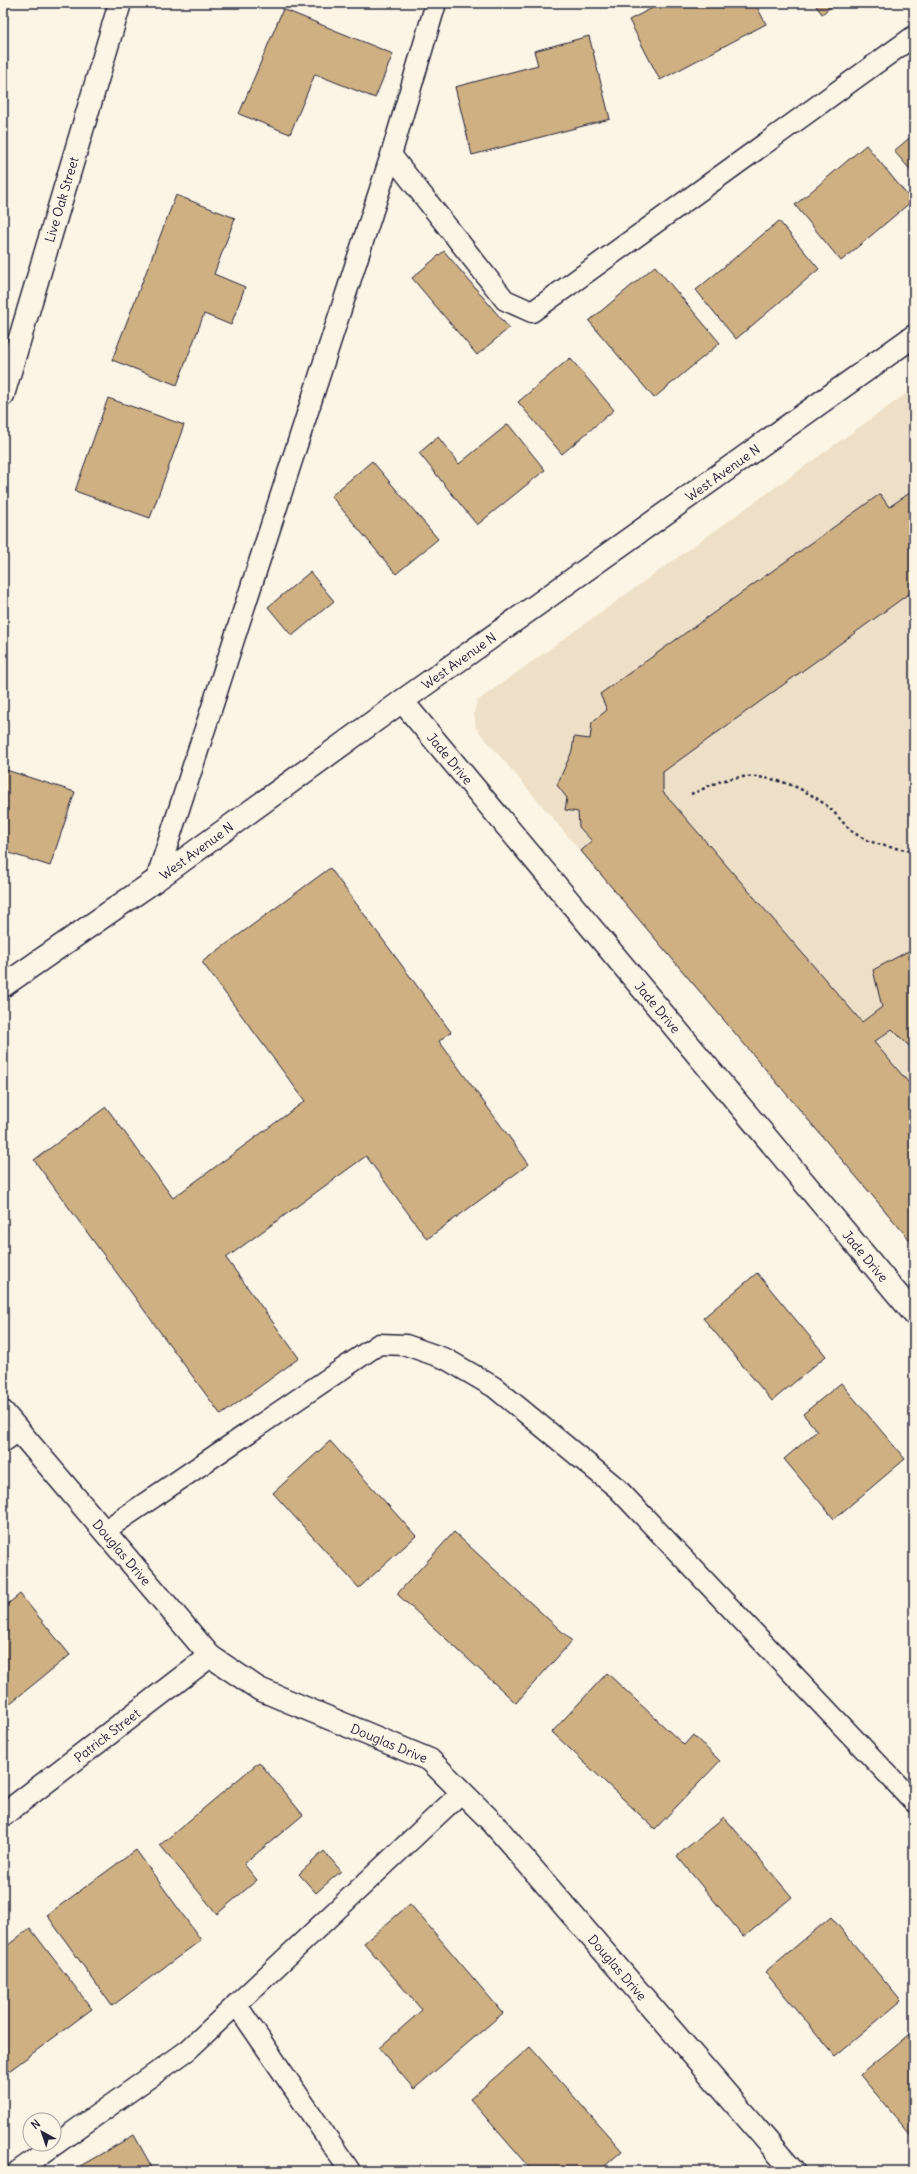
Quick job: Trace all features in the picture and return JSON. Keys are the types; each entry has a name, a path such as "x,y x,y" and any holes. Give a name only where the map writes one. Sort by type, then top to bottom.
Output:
{"street":[{"name":"Live Oak Street","path":"3,395 120,3"},
{"name":"West Avenue N","path":"3,986 156,880 402,701 914,336"},
{"name":"Jade Drive","path":"402,701 914,1314"},
{"name":"Douglas Drive","path":"3,1412 11,1436 104,1531 210,1656 259,1689 430,1760 493,1823 793,2171"},
{"name":"Patrick Street","path":"3,1815 210,1656"}],"lane":[{"path":"156,880 391,155 436,3"},
{"path":"391,155 505,300 532,312 914,36"},
{"path":"104,1531 378,1344 406,1345 446,1358 494,1387 617,1488 914,1802"},
{"path":"18,2171 188,2050 462,1792"},
{"path":"236,2004 350,2171"}],"path":[{"path":"691,794 725,780 757,777 786,783 809,793 828,807 854,832 882,846 914,851"}],"shaded area":[{"path":"914,388 914,1245 476,728 474,713 477,701"}],"building":[{"path":"662,3 755,3 766,24 660,80 629,20"},
{"path":"814,3 836,3 822,14"},
{"path":"283,9 393,54 375,98 315,74 290,134 239,114"},
{"path":"589,36 610,119 472,155 455,87 538,65 534,51"},
{"path":"914,134 914,174 894,151"},
{"path":"866,145 912,201 841,261 795,205"},
{"path":"176,195 235,218 214,274 245,287 231,325 204,314 177,385 112,360"},
{"path":"779,221 819,269 736,339 696,290"},
{"path":"444,251 509,328 477,355 412,278"},
{"path":"655,266 720,343 654,398 589,321"},
{"path":"570,358 614,410 562,454 518,402"},
{"path":"108,398 184,425 150,518 75,491"},
{"path":"508,424 545,470 477,525 419,453 438,437 459,464"},
{"path":"372,461 438,539 396,574 331,496"},
{"path":"911,492 914,497 914,590 663,772 663,792 862,1022 882,1007 873,970 914,948 914,1051 892,1029 874,1042 914,1089 914,1245 581,851 592,841 579,827 578,812 565,810 567,798 557,785 572,751 574,737 590,739 592,722 607,710 600,694 880,494 889,507"},
{"path":"310,572 334,601 292,636 268,607"},
{"path":"3,769 75,792 50,866 3,851"},
{"path":"330,868 451,1032 439,1041 529,1164 427,1239 366,1156 226,1258 299,1358 221,1415 34,1160 106,1107 173,1198 305,1101 202,962"},
{"path":"757,1273 826,1356 772,1401 703,1318"},
{"path":"841,1383 905,1459 834,1519 784,1459 817,1431 803,1414"},
{"path":"330,1441 416,1536 359,1588 273,1493"},
{"path":"454,1532 572,1641 516,1703 397,1594"},
{"path":"20,1594 70,1655 3,1709 3,1608"},
{"path":"607,1673 684,1745 693,1735 720,1761 655,1829 552,1732"},
{"path":"259,1762 303,1815 244,1864 257,1880 217,1914 160,1845"},
{"path":"724,1817 792,1897 744,1937 677,1856"},
{"path":"136,1850 201,1940 112,2006 47,1915"},
{"path":"324,1851 341,1871 316,1893 299,1874"},
{"path":"410,1904 503,2013 414,2089 379,2048 422,2010 364,1943"},
{"path":"831,1917 901,2001 835,2056 765,1972"},
{"path":"30,1928 92,2009 9,2071 3,2062 3,1949"},
{"path":"914,2030 914,2139 860,2075"},
{"path":"530,2047 622,2151 599,2171 532,2171 470,2099"},
{"path":"134,2135 154,2171 76,2171 75,2169"}]}
